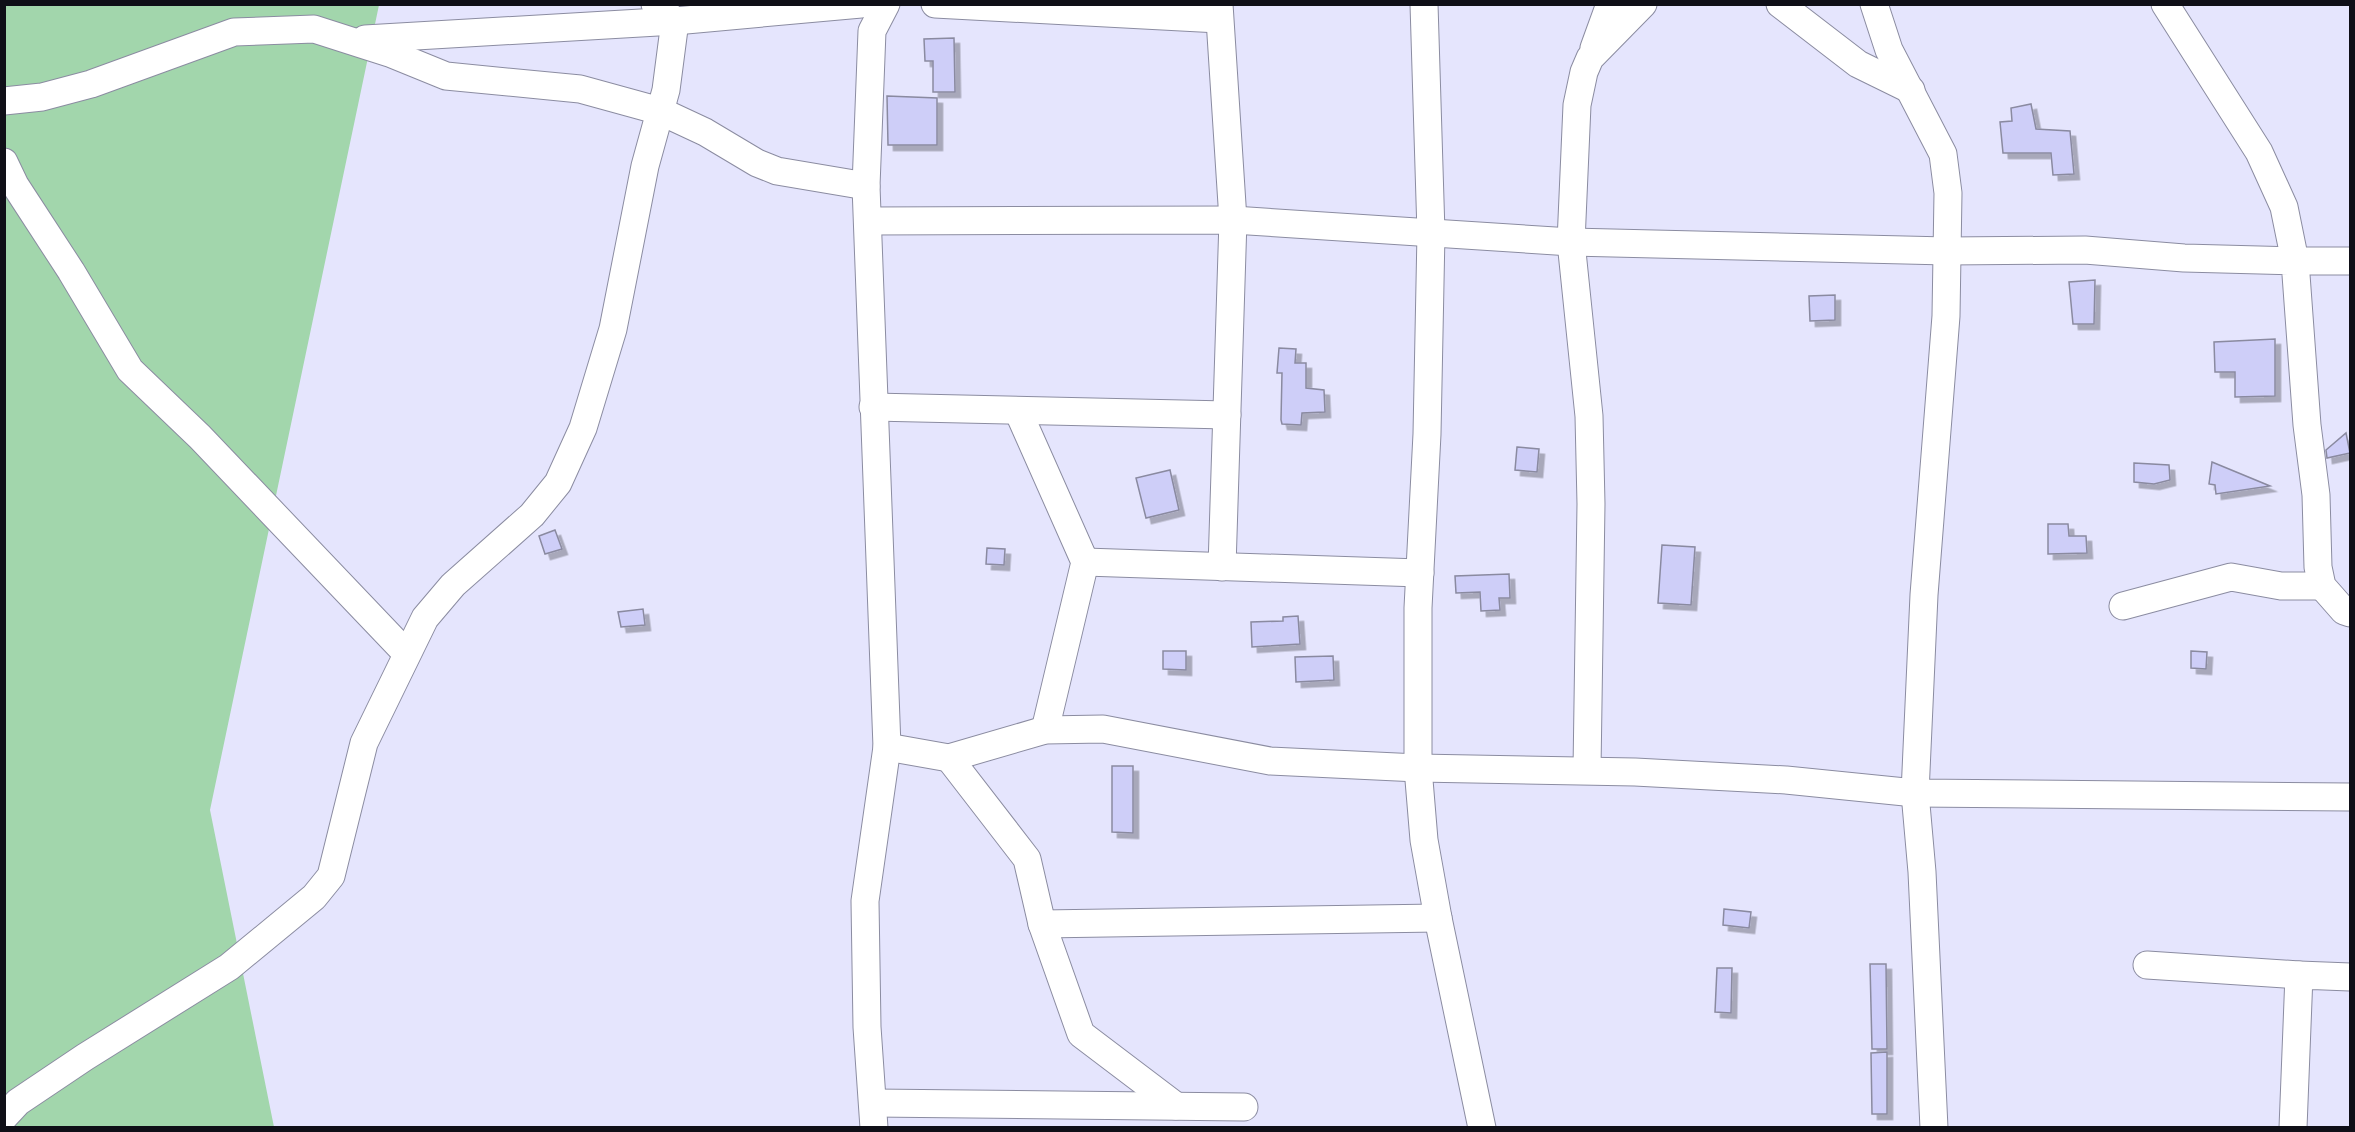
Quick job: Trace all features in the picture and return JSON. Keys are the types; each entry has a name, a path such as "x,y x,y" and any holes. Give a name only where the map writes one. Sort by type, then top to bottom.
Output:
{"street":[{"path":"348,40 665,13 861,4"},
{"path":"886,4 872,31 866,186 888,747 866,902 867,1028 873,1115 1176,1106 1244,1107"},
{"path":"935,4 1219,12 1233,220 1222,567"},
{"path":"1424,4 1431,233 1427,434 1420,573 1418,768 1424,840 1482,1128"},
{"path":"1587,770 1591,504 1589,417 1571,242 1577,105 1584,72 1610,4"},
{"path":"1590,58 1643,4"},
{"path":"1780,4 1858,64 1911,90"},
{"path":"1874,4 1889,50 1942,154 1948,193 1946,316 1924,595 1915,793 1922,872 1934,1128"},
{"path":"2165,4 2259,152 2284,207 2295,261 2307,425 2316,495 2318,567 2322,586 2344,610 2350,613"},
{"path":"4,1117 18,1102 229,967 314,897 331,876 364,742 425,618 453,585 532,515 558,483 583,428 613,329 645,166 666,90 665,13"},
{"path":"4,101 42,96 91,84 234,32 314,29 392,54 446,76 580,90 660,111 705,132 767,167 866,186"},
{"path":"4,162 15,184 71,271 130,370 200,437 406,653"},
{"path":"868,220 1233,220 1571,242 1947,251 2085,250 2184,258 2350,261"},
{"path":"873,407 1227,415"},
{"path":"1018,411 1086,562 1045,730"},
{"path":"1086,562 1420,573"},
{"path":"2123,606 2231,577 2280,586 2322,586"},
{"path":"888,747 949,758 1045,730 1103,729 1270,761 1418,768 1587,770 1786,780 1915,793 2350,797"},
{"path":"949,758 1027,859 1041,924 1082,1034 1176,1106"},
{"path":"1041,924 1438,918"},
{"path":"2148,965 2350,977"},
{"path":"2293,1128 2299,975"}],"green space":[{"path":"5,5 379,5 210,810 274,1127 5,1128"}],"building":[{"path":"954,38 955,92 933,92 933,61 925,61 924,39"},
{"path":"887,96 937,98 937,145 888,145"},
{"path":"2031,104 2036,129 2070,131 2074,174 2053,175 2051,153 2003,153 2000,122 2012,121 2011,108"},
{"path":"2095,280 2094,324 2073,324 2069,282"},
{"path":"1835,295 1835,320 1810,321 1809,296"},
{"path":"2275,339 2275,396 2235,397 2235,372 2215,372 2214,342"},
{"path":"1279,348 1296,349 1295,363 1306,363 1306,388 1324,390 1325,412 1302,413 1301,425 1282,424 1282,373 1277,373"},
{"path":"2346,433 2350,453 2327,458 2326,450"},
{"path":"1517,447 1539,449 1537,472 1515,470"},
{"path":"2212,462 2270,486 2216,494 2215,485 2209,484"},
{"path":"2134,463 2169,465 2170,480 2154,484 2134,482"},
{"path":"1170,470 1179,510 1146,518 1136,478"},
{"path":"2048,524 2068,524 2069,536 2086,536 2087,553 2048,554"},
{"path":"555,530 562,549 545,554 539,536"},
{"path":"1662,545 1695,547 1691,605 1658,603"},
{"path":"987,548 1005,549 1004,565 986,564"},
{"path":"1509,574 1510,598 1499,598 1500,610 1481,611 1480,592 1456,593 1455,576"},
{"path":"643,609 645,625 621,627 618,612"},
{"path":"1298,616 1300,644 1252,647 1251,622 1283,621 1283,617"},
{"path":"1163,651 1186,651 1186,670 1163,669"},
{"path":"2191,651 2207,652 2206,669 2191,668"},
{"path":"1333,656 1334,680 1296,682 1295,657"},
{"path":"1112,766 1133,766 1133,833 1112,832"},
{"path":"1724,909 1751,912 1749,928 1723,925"},
{"path":"1870,964 1886,964 1887,1049 1872,1049"},
{"path":"1717,968 1732,968 1731,1013 1715,1012"},
{"path":"1887,1052 1887,1114 1872,1114 1871,1053"}]}
